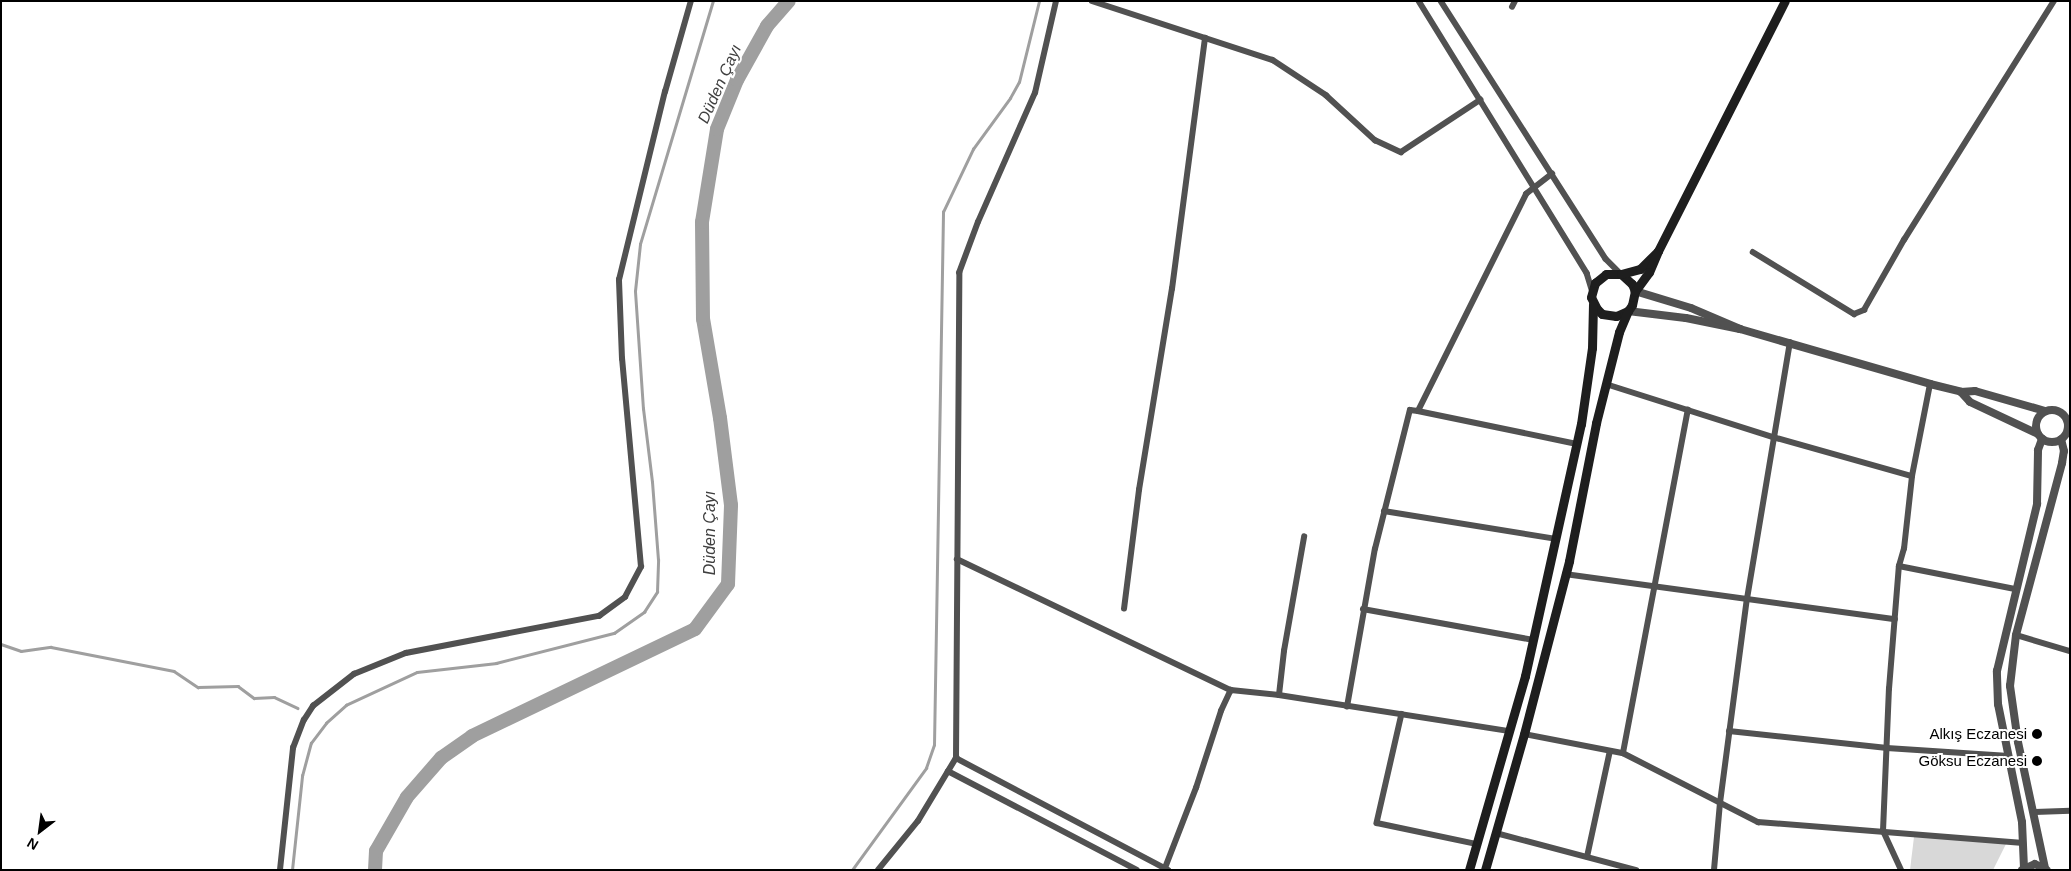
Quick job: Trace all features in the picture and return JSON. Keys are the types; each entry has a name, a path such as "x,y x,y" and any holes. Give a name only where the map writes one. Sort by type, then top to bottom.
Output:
{"main road":[{"path":"1635,291 1649,272 1785,1"},
{"path":"1469,870 1533,640 1577,444 1592,348 1592,290 1595,283 1606,274 1621,274 1640,270 1658,251"},
{"path":"1485,870 1524,734 1566,574 1606,384 1619,332 1635,299 1635,291 1632,284 1621,274"},
{"path":"1593,304 1602,314 1609,316 1616,316 1628,311"}],"street":[{"path":"280,870 293,748 304,720 313,706 354,674 406,653 599,616 625,597 641,567 622,359 619,280 665,92 691,1"},
{"path":"878,870 918,821 956,758 959,273 978,222 1035,93 1056,1"},
{"path":"1092,1 1205,38 1231,44 1273,60 1326,94 1374,140 1401,152 1480,100"},
{"path":"1419,1 1588,273 1592,290"},
{"path":"1440,1 1606,259 1621,274"},
{"path":"1753,252 1854,314 1864,310 1904,240 2054,1"},
{"path":"1124,609 1142,471 1172,288 1205,38"},
{"path":"1418,410 1526,194 1552,174"},
{"path":"1635,291 1691,308 1740,329"},
{"path":"1628,311 1686,318 1740,329 1961,392 1975,391 2045,410 2059,411 2069,420 2062,463 2016,635 2010,686 2018,742 2035,812 2046,869"},
{"path":"1714,870 1720,803 1747,599 1790,343"},
{"path":"1606,384 1773,437 1912,476"},
{"path":"1901,870 1883,831 1886,748 1898,566 1904,549 1912,476 1930,384"},
{"path":"1961,392 1970,402 2040,436 2055,442 2066,436"},
{"path":"1347,707 1363,609 1384,511 1410,410 1418,410 1577,444"},
{"path":"1622,753 1688,410"},
{"path":"2045,410 2036,420 2040,436 2037,504 2015,589 1997,671 1998,704 2022,822 2024,843 2023,869 2034,864 2046,869"},
{"path":"1384,511 1556,539"},
{"path":"1279,695 1284,651 1304,537"},
{"path":"957,559 1231,690 1279,695 1509,731"},
{"path":"1898,566 2015,589"},
{"path":"1566,574 1895,619"},
{"path":"1363,609 1533,640"},
{"path":"2016,635 2070,651"},
{"path":"956,758 1166,869 1196,788 1221,711 1231,690"},
{"path":"1402,714 1377,823 1477,844"},
{"path":"1729,730 1886,748 2009,756"},
{"path":"1524,734 1622,753 1758,822 1810,828 1883,831 2024,843"},
{"path":"1587,857 1610,751"},
{"path":"948,771 1137,870"},
{"path":"2035,812 2070,811"},
{"path":"1496,833 1636,870"},
{"path":"1602,870 1604,862"}],"shaded area":[{"path":"1914,837 2007,842 1993,870 1910,870"}],"waterway":[{"path":"292,870 302,776 311,743 326,723 346,705 417,672 496,663 614,633 644,612 657,592 658,560 652,482 643,409 635,291 640,244 713,1"},
{"name":"Düden Çayı","path":"375,870 376,851 407,797 441,758 472,736 695,629 728,584 731,505 720,418 703,319 702,222 717,129 737,80 767,26 789,1"},
{"path":"852,870 926,768 934,745 943,212 973,149 1010,98 1019,82 1039,1"},
{"path":"1,644 21,651 51,647 174,671 198,687 238,686 254,698 274,697 298,708"}],"place":[{"name":"Alkış Eczanesi","path":"2037,734"},
{"name":"Göksu Eczanesi","path":"2037,761"}]}
